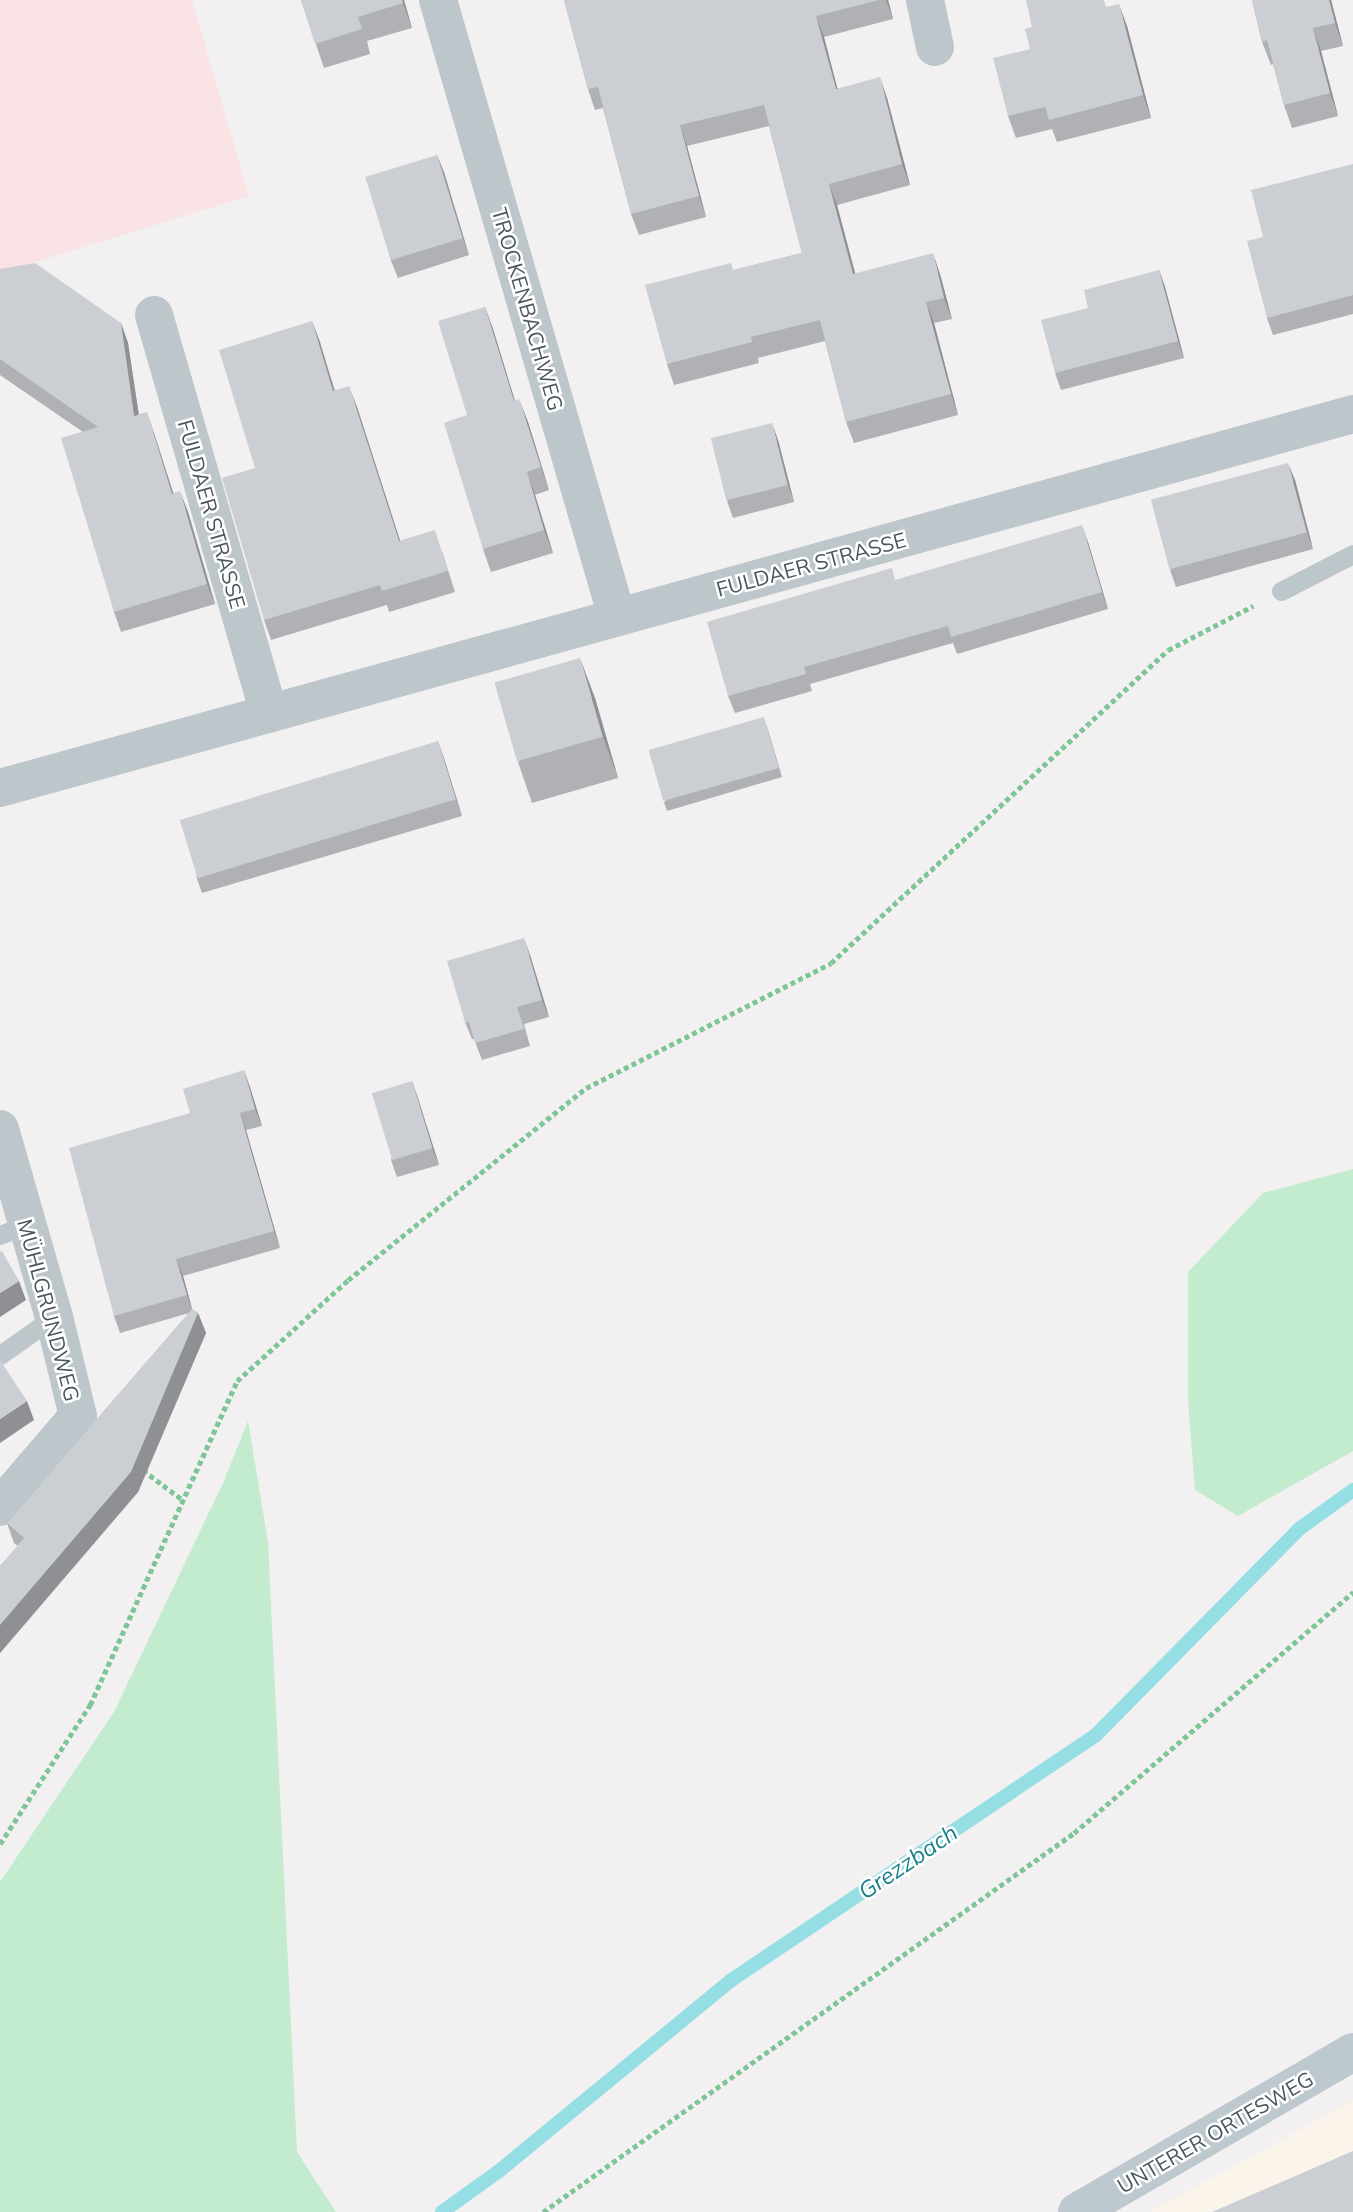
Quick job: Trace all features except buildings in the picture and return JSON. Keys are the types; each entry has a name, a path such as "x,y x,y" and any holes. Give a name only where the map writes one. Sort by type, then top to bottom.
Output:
{"main road":[{"name":"UNTERER ORTESWEG","path":"1077,2212 1353,2052"}],"street":[{"name":"TROCKENBACHWEG","path":"438,0 617,617"},
{"path":"925,0 935,47"},
{"name":"FULDAER STRASSE","path":"154,314 269,714"},
{"name":"FULDAER STRASSE","path":"0,788 1353,414"},
{"name":"MÜHLGRUNDWEG","path":"0,1129 13,1230 54,1317 78,1416 0,1507"}],"lane":[{"path":"1281,591 1353,554"},
{"path":"0,1356 54,1317"}],"path":[{"path":"0,1844 90,1705 237,1381 348,1280 586,1088 831,963 1168,650 1281,591"},
{"path":"132,1462 183,1500"},
{"path":"543,2212 1074,1833 1353,1592"}],"shaded area":[{"path":"0,0 192,0 249,196 0,273"},
{"path":"1353,2101 1353,2212 1150,2212"}],"green space":[{"path":"1353,1169 1353,1451 1238,1516 1195,1490 1188,1401 1188,1272 1263,1193"},
{"path":"248,1421 268,1542 297,2152 336,2212 0,2212 0,1882 114,1712 223,1483"}],"waterway":[{"name":"Grezzbach","path":"442,2212 499,2171 730,1981 1095,1736 1299,1529 1353,1490"}]}
